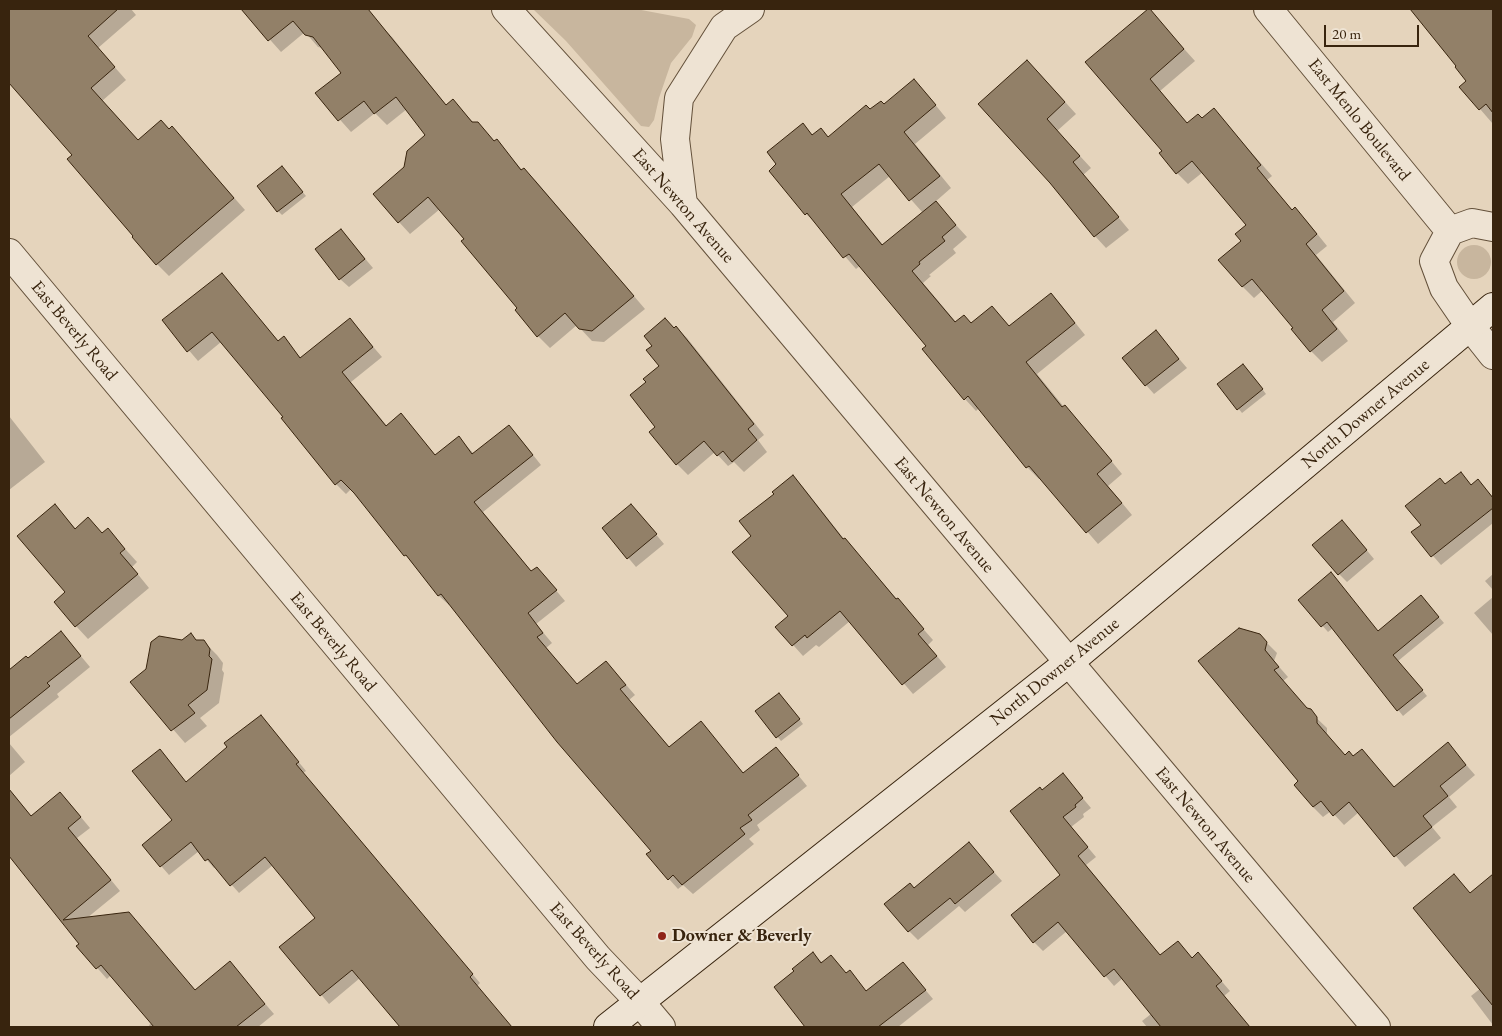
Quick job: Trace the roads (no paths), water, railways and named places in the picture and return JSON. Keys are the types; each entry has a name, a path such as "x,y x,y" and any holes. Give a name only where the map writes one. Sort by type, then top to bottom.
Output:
{"street":[{"name":"East Newton Avenue","path":"506,9 684,204 1376,1027"},
{"path":"684,204 675,138 679,98 724,27 750,9"},
{"name":"East Menlo Boulevard","path":"1268,9 1450,231"},
{"path":"1493,227 1472,223 1450,231 1434,260 1444,288 1493,355"},
{"name":"East Beverly Road","path":"9,253 598,958 661,1027"},
{"name":"North Downer Avenue","path":"608,1027 1068,663 1493,307"}],"place":[{"name":"Downer & Beverly","path":"662,936"}]}
